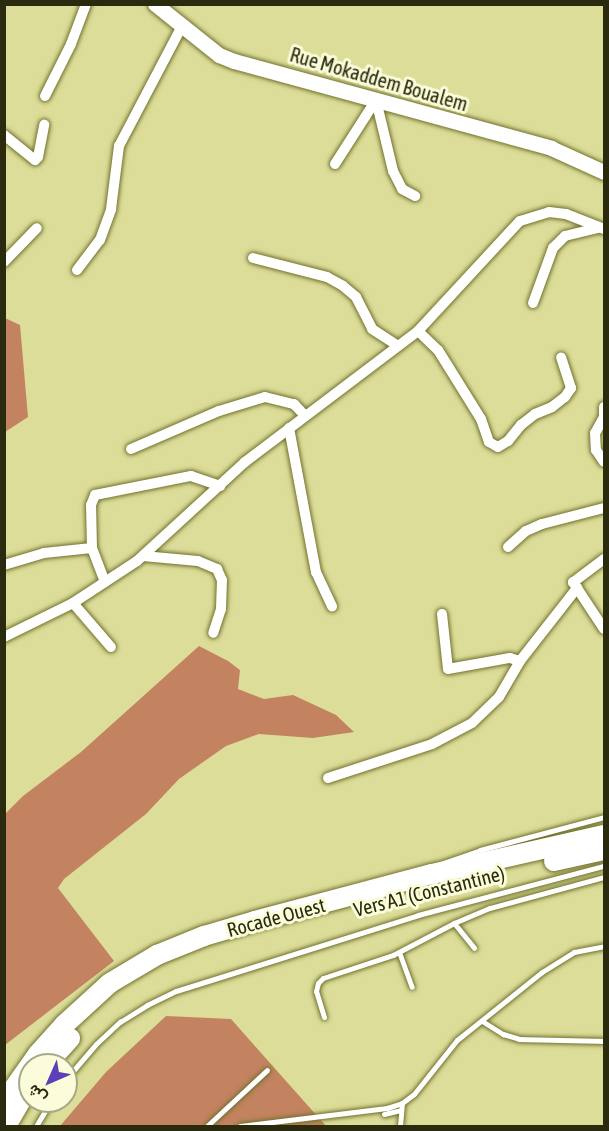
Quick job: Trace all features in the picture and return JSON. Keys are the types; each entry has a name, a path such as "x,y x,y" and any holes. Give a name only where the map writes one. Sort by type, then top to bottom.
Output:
{"highway":[{"name":"Rocade Ouest","path":"4,1102 38,1054 64,1025 110,983 157,955 204,936 395,884 604,835"},
{"name":"Vers A1 (Constantine)","path":"57,1053 84,1023 136,980 209,946 404,894 604,850"},
{"path":"6,1126 18,1106"}],"street":[{"path":"45,96 71,44 86,4"},
{"name":"Rue Mokaddem Boualem","path":"155,4 219,54 234,61 551,148 604,172"},
{"path":"77,270 100,240 111,209 118,146 182,26"},
{"path":"335,164 376,100"},
{"path":"376,100 393,171 402,189 415,196"},
{"path":"4,135 35,160 38,157 44,125"},
{"path":"4,637 73,603 143,555 245,462 418,332 520,221 549,212 566,214 601,228"},
{"path":"4,262 37,228"},
{"path":"532,303 553,248 565,236 601,228"},
{"path":"254,258 327,277 344,286 356,297 372,329 398,346"},
{"path":"418,332 438,350 482,419 489,442 498,447 508,441 521,425 535,414 552,407 565,397 571,388 561,358"},
{"path":"131,449 219,411 265,398 294,404 305,416"},
{"path":"604,407 604,417 595,433 596,450 604,462"},
{"path":"289,428 316,573 332,606"},
{"path":"105,582 92,548 91,505 95,495 191,476 220,486"},
{"path":"508,547 526,531 542,524 604,508"},
{"path":"4,565 44,553 92,548"},
{"path":"143,555 198,561 217,569 222,580 221,609 213,633"},
{"path":"604,559 573,582 604,629"},
{"path":"328,778 432,744 472,723 499,697 520,661 577,588"},
{"path":"73,603 111,647"},
{"path":"442,614 448,669 510,658 520,661"}],"lane":[{"path":"395,884 480,850 604,817"},
{"path":"78,1065 107,1032 140,1009 176,991 418,915 604,866"},
{"path":"324,1017 316,991 320,980 399,952 454,923 490,908 604,877"},
{"path":"454,923 474,948"},
{"path":"240,1126 387,1108 402,1103 414,1094 457,1040 558,961 574,952 604,946"},
{"path":"399,952 412,987"},
{"path":"482,1021 503,1034 519,1039 604,1041"},
{"path":"207,1126 267,1070"},
{"path":"400,1126 402,1103"},
{"path":"384,1114 401,1110"},
{"path":"36,1126 44,1113"}],"shaded area":[{"path":"5,318 20,325 28,417 5,432"},
{"path":"199,646 240,670 238,689 264,699 293,695 336,715 354,732 313,738 259,734 226,746 179,779 146,814 64,879 58,888 114,961 5,1045 5,814 23,796 81,752"},
{"path":"166,1016 231,1019 326,1126 60,1126 71,1113 78,1113 78,1105 106,1072"}]}
